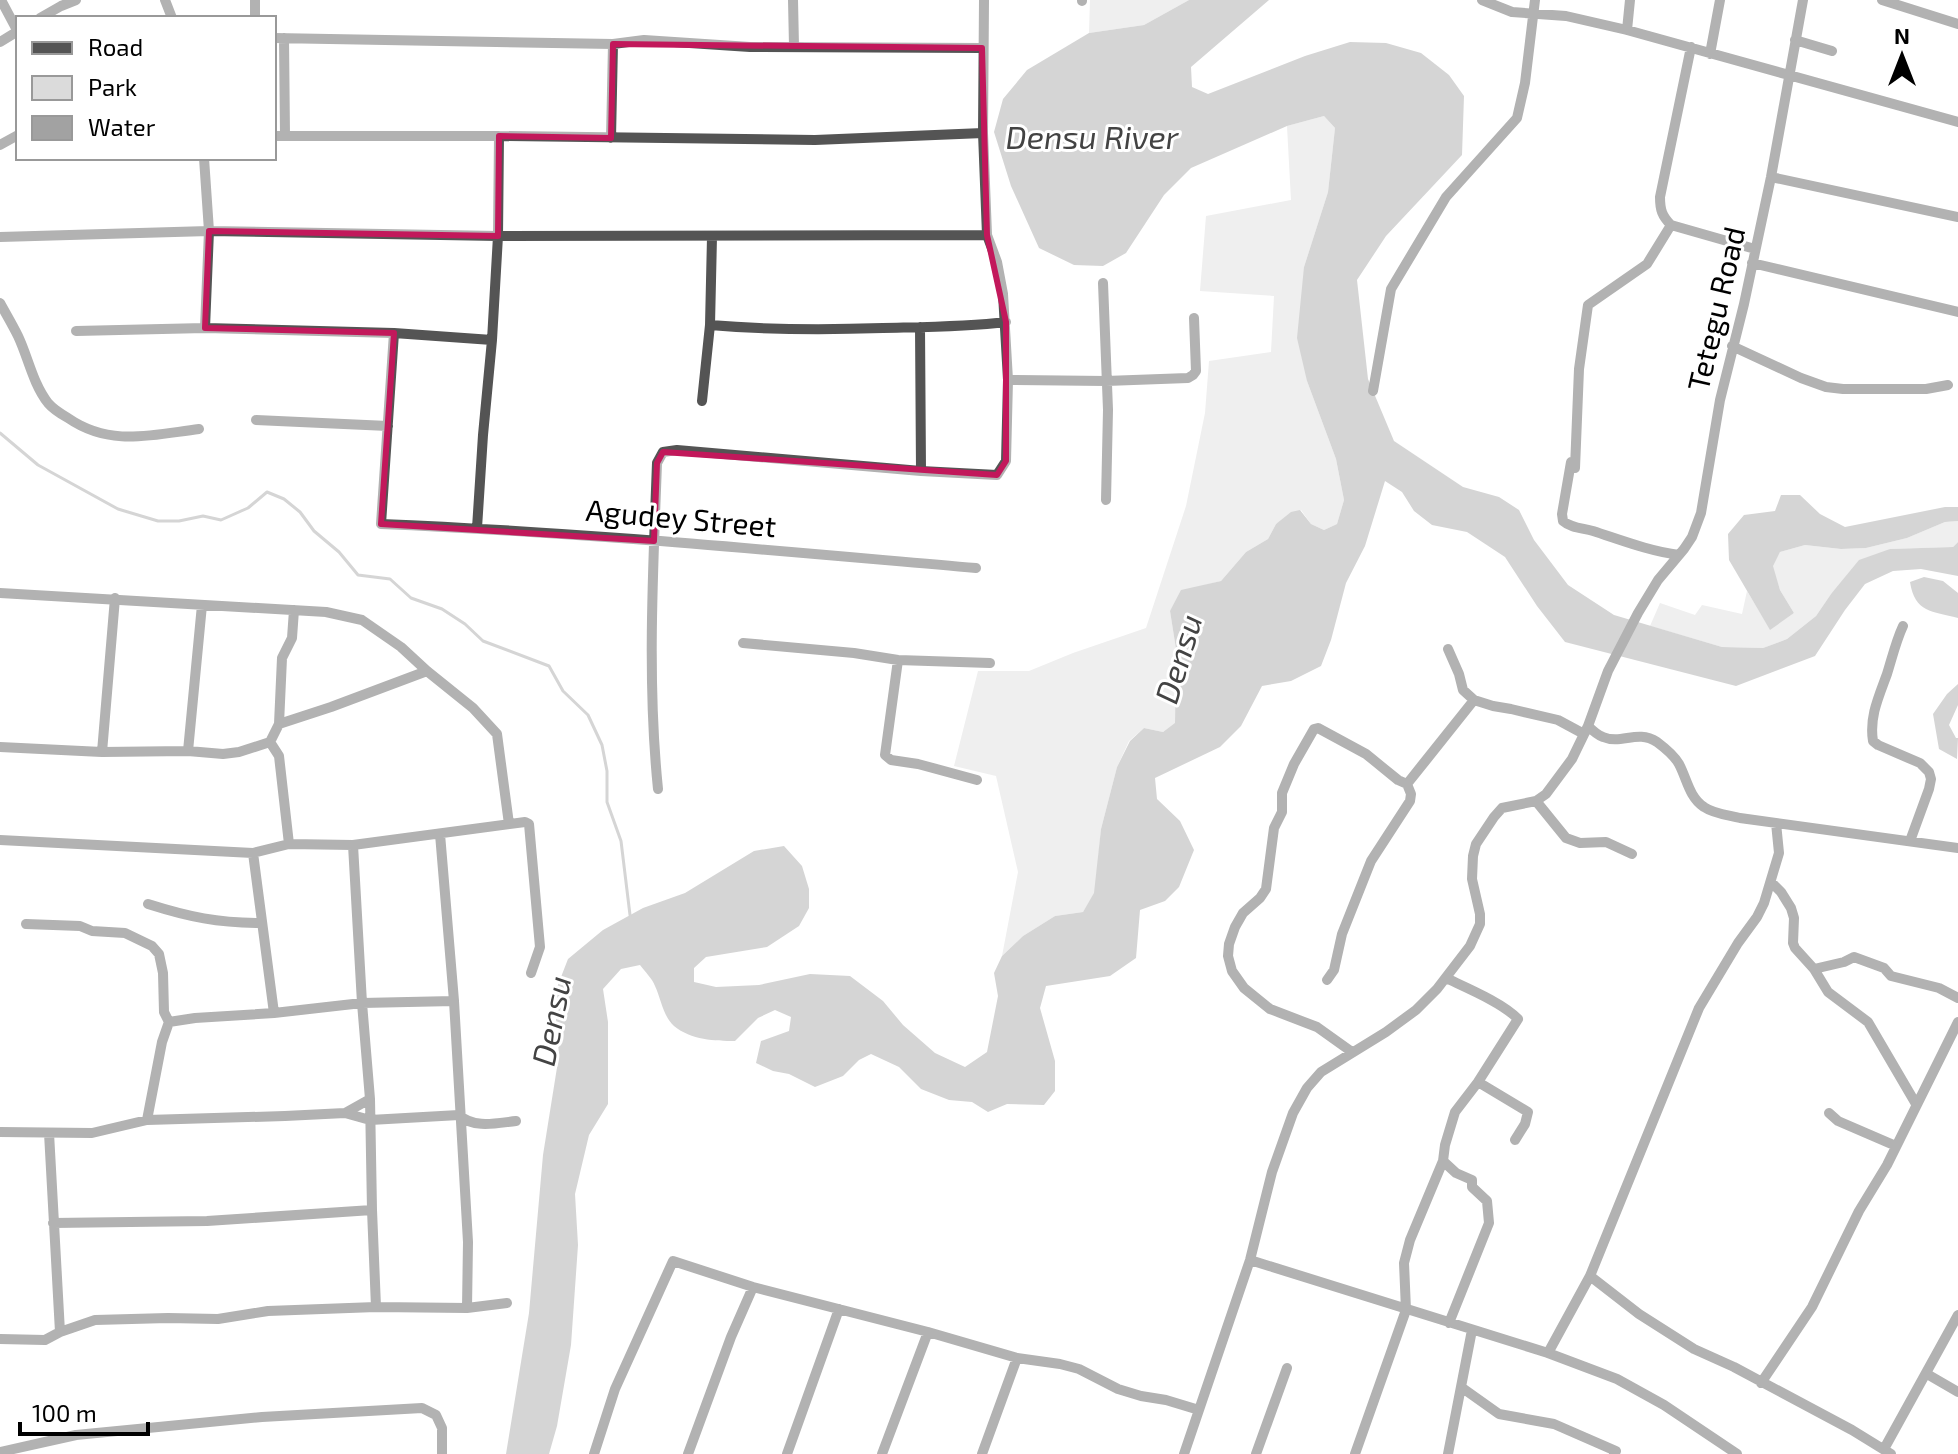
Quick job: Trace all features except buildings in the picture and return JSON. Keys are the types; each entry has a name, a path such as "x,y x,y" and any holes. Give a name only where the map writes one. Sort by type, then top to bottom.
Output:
{"street":[{"path":"1,0 16,27"},
{"path":"44,16 76,0"},
{"path":"793,0 794,46"},
{"path":"658,789 652,684 654,541 657,463 663,452 677,450 997,475 1006,461 1006,322 997,262 987,235 983,133 984,0"},
{"path":"1482,0 1512,12 1566,16 1627,30 1958,122"},
{"path":"1373,391 1391,289 1446,197 1517,118 1525,83 1535,0"},
{"path":"1627,30 1630,0"},
{"path":"1710,54 1720,0"},
{"name":"Tetegu Road","path":"1536,801 1546,794 1572,759 1608,671 1638,613 1658,580 1692,537 1701,513 1717,412 1771,177 1803,0"},
{"path":"1882,0 1958,24"},
{"path":"982,48 750,47 644,40 613,44 279,38 279,136 815,140 983,133"},
{"path":"1795,40 1832,51"},
{"path":"611,138 613,44"},
{"path":"1691,47 1660,197 1660,210 1671,225 1755,249"},
{"path":"477,528 498,236 499,136"},
{"path":"204,160 209,231 205,328"},
{"path":"1771,177 1958,217"},
{"path":"1671,225 1647,264 1588,305 1579,369 1573,465 1562,514 1567,525 1679,555"},
{"path":"0,237 209,231 498,236 987,235"},
{"path":"702,401 710,325 712,237"},
{"path":"1752,263 1958,312"},
{"path":"1103,283 1108,410 1106,500"},
{"path":"0,303 41,390 49,404 65,417 92,432 107,435 134,437 199,429"},
{"path":"1008,380 1188,378 1196,371 1194,318"},
{"path":"710,325 767,330 963,327 1006,322"},
{"path":"920,327 921,471"},
{"path":"76,331 205,328 394,333 492,340"},
{"path":"256,420 388,426 394,333"},
{"path":"1732,346 1826,387 1926,389 1948,385"},
{"name":"Agudey Street","path":"388,426 381,524 654,541 976,568"},
{"path":"0,593 326,612 362,620 401,647 473,708 497,734 509,824"},
{"path":"102,752 115,598"},
{"path":"188,751 202,605"},
{"path":"0,747 102,752 188,751 204,754 231,753 270,742 279,724 282,658 292,638 294,610"},
{"path":"1903,626 1878,695 1872,734 1873,741 1878,745 1920,763 1929,772 1929,789 1910,841"},
{"path":"743,643 898,660 990,663"},
{"path":"1448,649 1463,690 1474,700 1558,720 1614,740 1644,736 1655,741 1673,755 1693,797 1710,810 1740,818 1958,848"},
{"path":"898,660 885,755 891,760 977,780"},
{"path":"279,724 427,671"},
{"path":"1407,784 1474,700"},
{"path":"1327,980 1334,970 1342,934 1371,861 1410,801 1411,794 1407,784 1366,754 1318,728 1314,729 1294,764 1282,793 1282,812 1274,828 1266,889 1243,913 1235,927 1228,956 1232,971 1244,988 1270,1009 1317,1027 1352,1052"},
{"path":"270,742 279,756 289,844"},
{"path":"1184,1454 1250,1260 1272,1172 1293,1113 1307,1088 1321,1072 1416,1010 1470,946 1480,924 1472,879 1473,856 1476,844 1494,817 1502,808 1536,801 1566,838 1580,843 1606,842 1632,854"},
{"path":"0,840 253,853 289,844 353,845 525,822 529,824 540,947 531,973"},
{"path":"1548,1353 1590,1276 1699,1008 1757,917 1779,853 1776,823"},
{"path":"440,834 454,1001 468,1242 467,1308"},
{"path":"353,845 370,1099 376,1307"},
{"path":"253,853 274,1013"},
{"path":"1771,882 1791,908 1795,948 1814,969 1828,992 1868,1022 1916,1104"},
{"path":"148,904 189,917 230,923 262,923"},
{"path":"26,924 80,926 92,931 125,933 152,946 159,954 164,1012 169,1022 162,1042 147,1120"},
{"path":"1814,969 1854,957 1884,968 1891,976 1939,988 1958,998"},
{"path":"1355,1454 1406,1310 1404,1263 1410,1240 1437,1180 1455,1112 1518,1019 1505,1008 1446,978"},
{"path":"169,1022 362,1003 454,1001"},
{"path":"1761,1383 1812,1307 1958,1022"},
{"path":"1478,1082 1528,1112 1515,1140"},
{"path":"345,1113 370,1099"},
{"path":"0,1132 92,1133 147,1120 345,1113 370,1120 459,1115 468,1123 516,1121"},
{"path":"1829,1113 1838,1121 1896,1146"},
{"path":"35,1132 49,1152"},
{"path":"49,1133 60,1332"},
{"path":"1443,1161 1456,1173 1472,1180 1472,1187 1487,1201 1489,1223 1449,1323"},
{"path":"53,1223 207,1221 372,1210"},
{"path":"1250,1260 1548,1353 1617,1379 1664,1405 1735,1453"},
{"path":"594,1454 615,1389 673,1261 753,1287 1017,1358 1079,1369 1118,1389 1199,1410"},
{"path":"1590,1276 1639,1314 1694,1349 1734,1367 1888,1452 1958,1315"},
{"path":"688,1454 753,1287"},
{"path":"0,1339 45,1340 95,1320 218,1319 268,1311 467,1308 507,1303"},
{"path":"787,1454 839,1309"},
{"path":"1448,1454 1472,1330"},
{"path":"882,1454 928,1332"},
{"path":"982,1454 1017,1358"},
{"path":"1256,1454 1287,1368"},
{"path":"1927,1374 1958,1392"},
{"path":"1461,1387 1499,1414 1554,1424 1616,1451 1614,1454"},
{"path":"0,1452 76,1435 262,1417 422,1408 436,1415 442,1428 442,1454"}],"highlighted area":[{"path":"613,44 982,48 987,235 1006,322 1006,461 997,475 663,452 657,463 654,541 381,524 394,333 205,328 209,231 498,236 499,136 611,138"}],"green space":[{"path":"1090,0 1189,0 1144,25 1089,33"},
{"path":"1324,116 1335,128 1328,192 1304,267 1307,381 1336,459 1344,500 1337,524 1324,530 1311,524 1301,510 1276,524 1268,539 1246,552 1221,581 1205,585 1170,611 1176,649 1175,724 1163,732 1144,728 1129,741 1117,767 1101,829 1095,893 1083,912 1055,916 1023,936 1002,956 1018,872 996,776 954,766 978,671 1029,671 1146,628 1186,506 1205,413 1209,361 1271,352 1274,296 1200,291 1206,216 1291,200 1287,126"},
{"path":"1958,521 1958,542 1953,547 1890,549 1831,594 1816,616 1787,639 1763,648 1722,647 1650,626 1660,603 1695,615 1702,605 1742,614 1747,591 1770,629 1794,613 1780,590 1772,566 1780,552 1805,545 1866,548 1907,538 1945,522"}],"water":[{"path":"1189,0 1269,0 1191,67 1192,87 1208,94 1350,42 1386,43 1421,53 1449,75 1464,96 1462,155 1386,236 1357,280 1368,379 1394,441 1463,487 1499,497 1519,510 1534,540 1568,585 1614,615 1722,647 1763,648 1787,639 1816,616 1859,560 1890,549 1953,547 1958,542 1958,576 1921,569 1893,571 1865,584 1815,656 1736,686 1565,642 1505,557 1467,532 1432,525 1414,511 1402,492 1385,481 1365,546 1346,583 1321,666 1291,681 1262,686 1241,726 1220,747 1155,778 1157,799 1180,821 1194,850 1179,887 1165,901 1140,910 1136,958 1110,976 1046,986 1040,1008 1055,1061 1055,1091 1044,1105 1007,1104 988,1112 972,1102 949,1100 921,1089 899,1067 871,1054 859,1060 843,1076 815,1087 756,1063 761,1041 789,1031 791,1017 775,1010 758,1018 735,1041 695,1037 670,1022 654,983 640,965 621,969 603,989 608,1022 608,1104 589,1135 575,1194 578,1245 571,1345 557,1426 549,1454 506,1454 529,1313 543,1155 559,1055 554,995 568,959 603,930 643,908 685,893 754,851 784,846 802,866 809,889 809,908 799,926 767,947 706,957 694,968 694,982 716,987 759,985 810,974 850,976 883,1001 903,1025 935,1053 965,1067 987,1052 998,996 994,973 1002,956 1023,936 1055,916 1083,912 1094,893 1101,829 1117,767 1130,741 1144,728 1163,732 1175,723 1176,649 1170,611 1181,590 1221,581 1246,552 1268,539 1276,524 1291,512 1300,510 1311,524 1324,530 1337,524 1344,500 1336,459 1307,381 1297,338 1304,267 1328,192 1335,128 1324,116 1287,126 1191,168 1164,195 1126,253 1103,266 1074,265 1039,248 1011,186 994,132 1003,99 1027,70 1089,33 1144,25"},
{"path":"1781,495 1800,495 1820,514 1845,527 1945,507 1958,507 1958,521 1945,522 1907,538 1866,548 1805,545 1780,552 1773,566 1780,590 1794,613 1770,630 1729,560 1728,534 1744,515 1775,511"},
{"path":"1924,577 1943,581 1958,593 1958,618 1926,609 1916,600 1910,582"},
{"path":"1958,684 1958,705 1949,725 1958,738 1957,759 1939,749 1933,714"}],"waterway":[{"path":"0,433 38,465 118,509 158,521 203,516 221,520 248,508 267,492 284,499 339,552 358,575 390,579 411,598 442,609 483,641 549,666 563,691 588,715 602,745 607,771 607,802 621,841 630,915"}],"water label":[{"name":"Densu River","path":"1092,138"},
{"name":"Densu","path":"1179,659"},
{"name":"Densu","path":"552,1021"}]}
